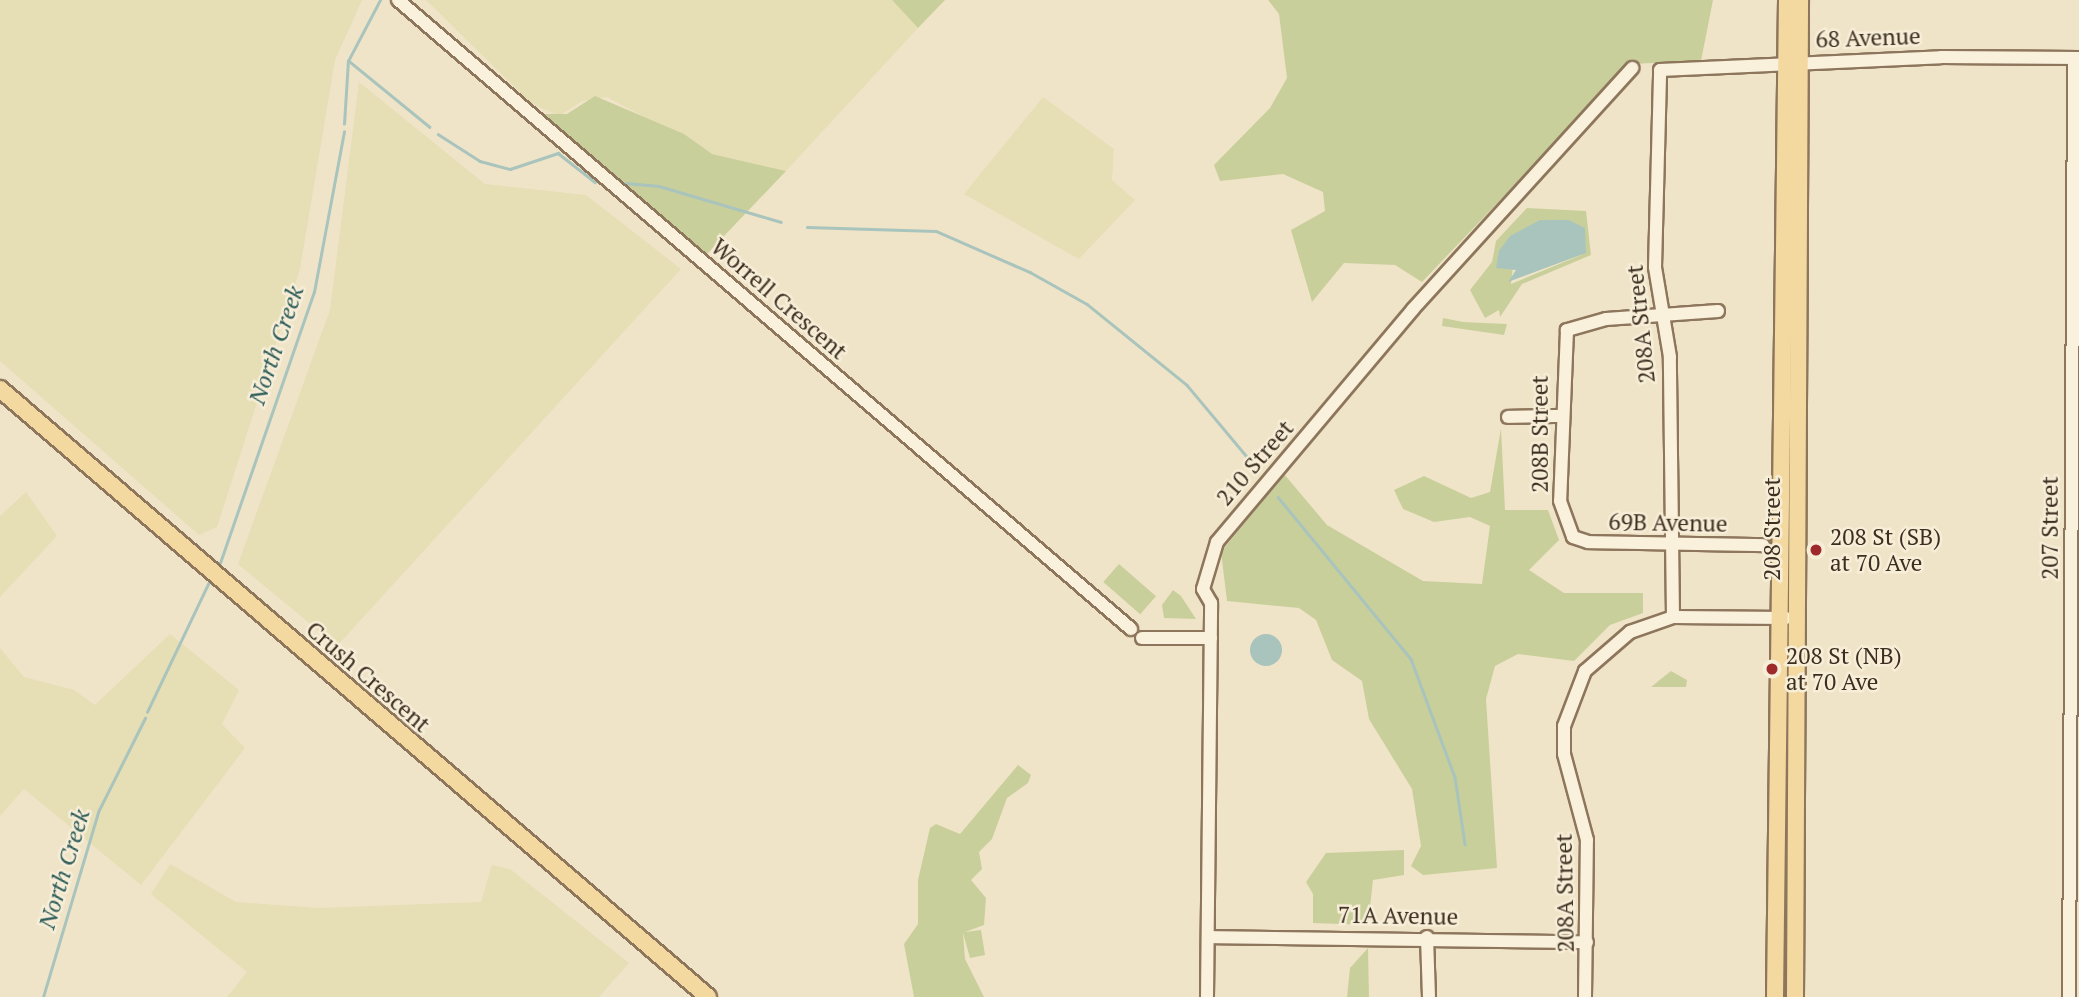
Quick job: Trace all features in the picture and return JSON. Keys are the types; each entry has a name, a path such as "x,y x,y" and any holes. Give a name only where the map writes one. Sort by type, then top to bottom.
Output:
{"main road":[{"path":"1787,0 1792,63"},
{"path":"1792,63 1800,0"},
{"name":"208 Street","path":"1775,997 1787,618 1792,63"},
{"name":"Crush Crescent","path":"0,389 708,997"},
{"name":"208 Street","path":"1787,618 1795,997"}],"street":[{"name":"Worrell Crescent","path":"398,0 1136,634 1211,638"},
{"name":"68 Avenue","path":"1660,70 1718,65 2076,58"},
{"name":"207 Street","path":"2069,997 2076,58"},
{"name":"210 Street","path":"1208,997 1211,603 1203,589 1220,535 1632,68"},
{"name":"208A Street","path":"1586,997 1586,829 1564,754 1564,726 1585,671 1630,632 1672,617 1668,544 1670,357 1655,256 1660,70"},
{"path":"1663,316 1718,312"},
{"name":"208B Street","path":"1573,537 1560,501 1561,416 1567,330 1597,320 1663,316"},
{"path":"1508,416 1561,416"},
{"name":"69B Avenue","path":"1573,537 1668,544 1763,545"},
{"path":"1672,617 1787,618"},
{"name":"71A Avenue","path":"1209,936 1427,937 1587,942"},
{"path":"1427,937 1429,997"}],"shaded area":[{"path":"0,0 362,0 335,60 300,269 217,527 199,535 0,361"},
{"path":"426,0 892,0 918,28 786,171 712,154 607,97 582,101 559,116 532,104"},
{"path":"359,82 485,184 586,195 681,269 337,646 238,564 330,310"},
{"path":"1043,97 1114,149 1112,180 1135,200 1079,259 964,194"},
{"path":"26,492 57,536 0,597 0,516"},
{"path":"170,634 239,690 222,724 245,748 141,885 24,789 0,816 0,648 24,677 74,690 95,705"},
{"path":"170,864 236,902 318,908 481,902 492,865 510,869 629,963 599,997 227,997 247,972 151,894"}],"green space":[{"path":"892,0 945,0 918,28"},
{"path":"1268,0 1713,0 1701,61 1630,64 1422,282 1395,265 1344,263 1312,302 1291,230 1325,211 1323,192 1283,174 1220,181 1214,165 1270,108 1287,78 1279,14"},
{"path":"595,96 684,134 712,154 786,171 706,255 543,114 567,114"},
{"path":"1527,208 1586,211 1591,255 1522,284 1500,317 1499,310 1485,318 1470,290 1492,262 1496,241","holes":["1585,228 1581,255 1511,284 1513,266 1497,268"]},
{"path":"1443,318 1463,322 1507,324 1504,335 1442,326"},
{"path":"1501,428 1505,510 1548,510 1559,540 1529,570 1564,593 1643,593 1643,613 1610,625 1574,661 1518,654 1495,666 1486,699 1497,868 1423,875 1411,866 1421,846 1412,789 1369,719 1362,681 1332,660 1316,620 1299,608 1227,601 1221,552 1284,474 1327,525 1423,581 1482,584 1490,526 1470,517 1434,522 1403,509 1394,490 1424,476 1471,498 1490,492"},
{"path":"1119,564 1156,596 1140,614 1103,582"},
{"path":"1173,590 1181,596 1196,619 1164,618 1162,605"},
{"path":"1671,671 1687,680 1686,687 1651,687"},
{"path":"1018,765 1031,775 1028,783 1007,798 992,839 979,852 982,869 971,880 986,898 984,925 965,932 981,930 985,955 970,958 963,933 965,959 984,997 914,997 904,944 918,924 918,880 930,828 936,824 960,834"},
{"path":"1404,850 1404,875 1373,880 1368,925 1313,923 1313,894 1306,882 1326,853"},
{"path":"1368,948 1369,997 1347,997 1350,968"}],"water":[{"path":"1540,220 1569,220 1585,228 1586,253 1508,282 1516,270 1496,268 1499,251 1510,236"},
{"path":"1266,634 1277,639 1282,650 1277,661 1266,666 1255,661 1250,650 1255,639"}],"waterway":[{"name":"North Creek","path":"344,124 348,61 380,0"},
{"path":"349,61 430,127"},
{"name":"North Creek","path":"220,563 314,292 344,132"},
{"path":"438,134 480,161 510,169 558,153 595,182"},
{"path":"626,183 659,186 781,222"},
{"path":"807,227 936,231 1030,272 1087,304 1187,385 1253,464"},
{"path":"1278,497 1411,659 1455,777 1465,844"},
{"name":"North Creek","path":"147,712 209,582"},
{"name":"North Creek","path":"43,997 98,812 145,718"}],"place":[{"name":"208 St (SB) at 70 Ave","path":"1816,550"},
{"name":"208 St (NB) at 70 Ave","path":"1772,669"}]}
